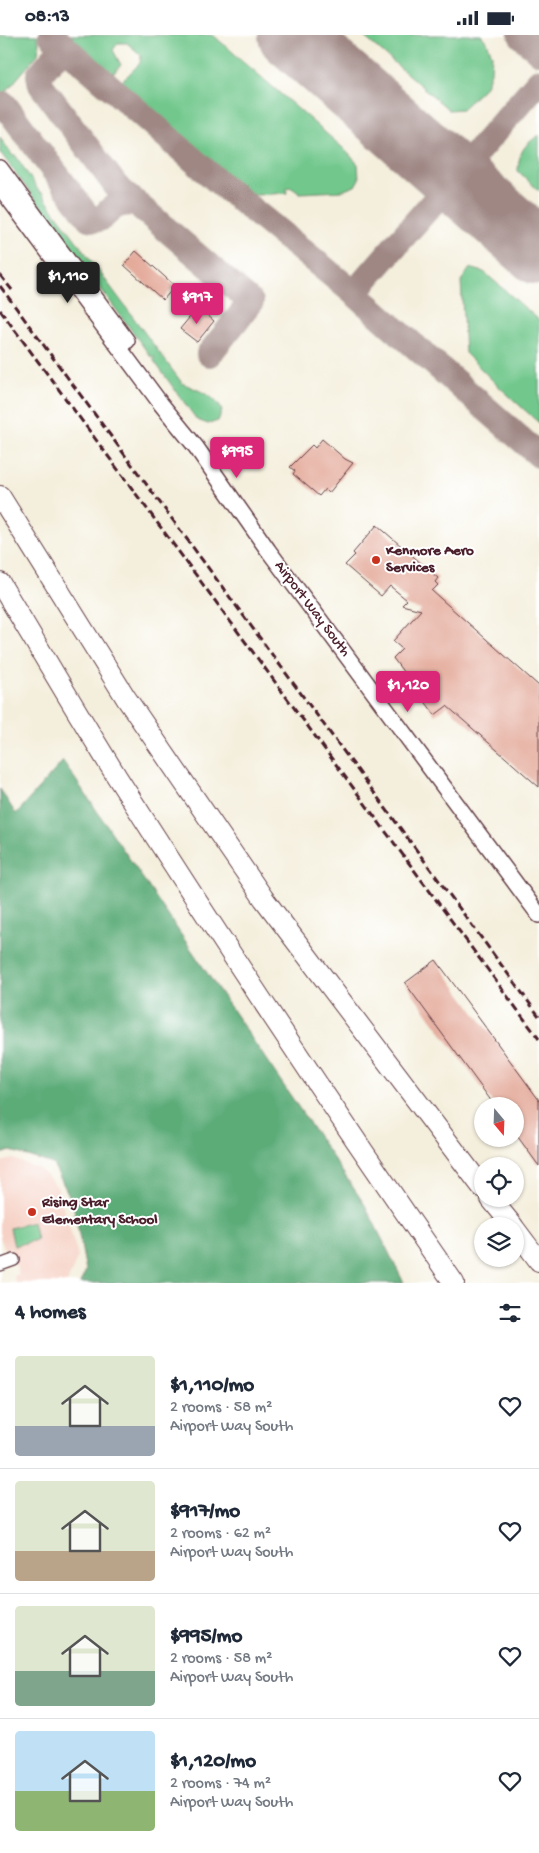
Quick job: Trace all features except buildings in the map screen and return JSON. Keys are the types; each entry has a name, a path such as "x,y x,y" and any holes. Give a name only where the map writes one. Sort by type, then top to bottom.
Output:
{"highway":[{"path":"0,496 126,698 264,899 474,1176"},
{"path":"0,583 116,775 266,1009 353,1139 454,1283"},
{"path":"497,1207 505,1217"},
{"path":"524,1241 539,1261"}],"main road":[{"name":"Airport Way South","path":"0,168 168,396 196,447"},
{"name":"Airport Way South","path":"0,187 161,404 196,447 268,550 539,915"}],"street":[{"path":"0,1265 14,1260"}],"shaded area":[{"name":"Rising Star Elementary School","path":"13,1159 40,1169 57,1187 78,1256 67,1283 16,1283 14,1276 19,1274 10,1248 5,1250 0,1237 0,1162"}],"green space":[{"path":"0,35 37,35 39,44 38,54 0,99"},
{"path":"64,35 213,35 343,148 358,164 359,179 355,186 342,191 300,193 292,187 286,188 287,193 257,195 238,188 119,84 140,63 141,55 127,43 118,43 113,50 121,65 111,76"},
{"path":"362,35 481,35 487,42 492,55 491,72 486,86 462,109 449,110"},
{"path":"539,135 539,191 518,171 519,159 523,150"},
{"path":"0,137 13,156 16,156 40,193 43,193 44,197 182,383 211,397 219,405 222,411 218,421 208,424 197,420 154,361 154,356 151,357 0,152"},
{"path":"470,268 484,272 539,320 539,423 465,353 461,281"},
{"path":"63,761 365,1205 404,1283 80,1283 86,1271 73,1203 53,1164 11,1151 0,1154 0,789 16,814"},
{"path":"33,1222 37,1240 14,1246 10,1228"}],"taxiway":[{"path":"51,35 223,186 354,293 539,455"},
{"path":"521,35 539,52"},
{"path":"64,46 39,75 41,85 116,186 251,302 209,354"},
{"path":"354,293 539,81"},
{"path":"4,104 89,218 98,219 118,205 136,203"}],"runway":[{"path":"291,35 539,252"}],"railway":[{"path":"0,275 12,290"},
{"path":"0,286 539,1016"},
{"path":"0,310 539,1039"}],"place":[{"name":"Kenmore Aero Services","path":"376,560"},
{"name":"Rising Star Elementary School","path":"32,1212"}]}
